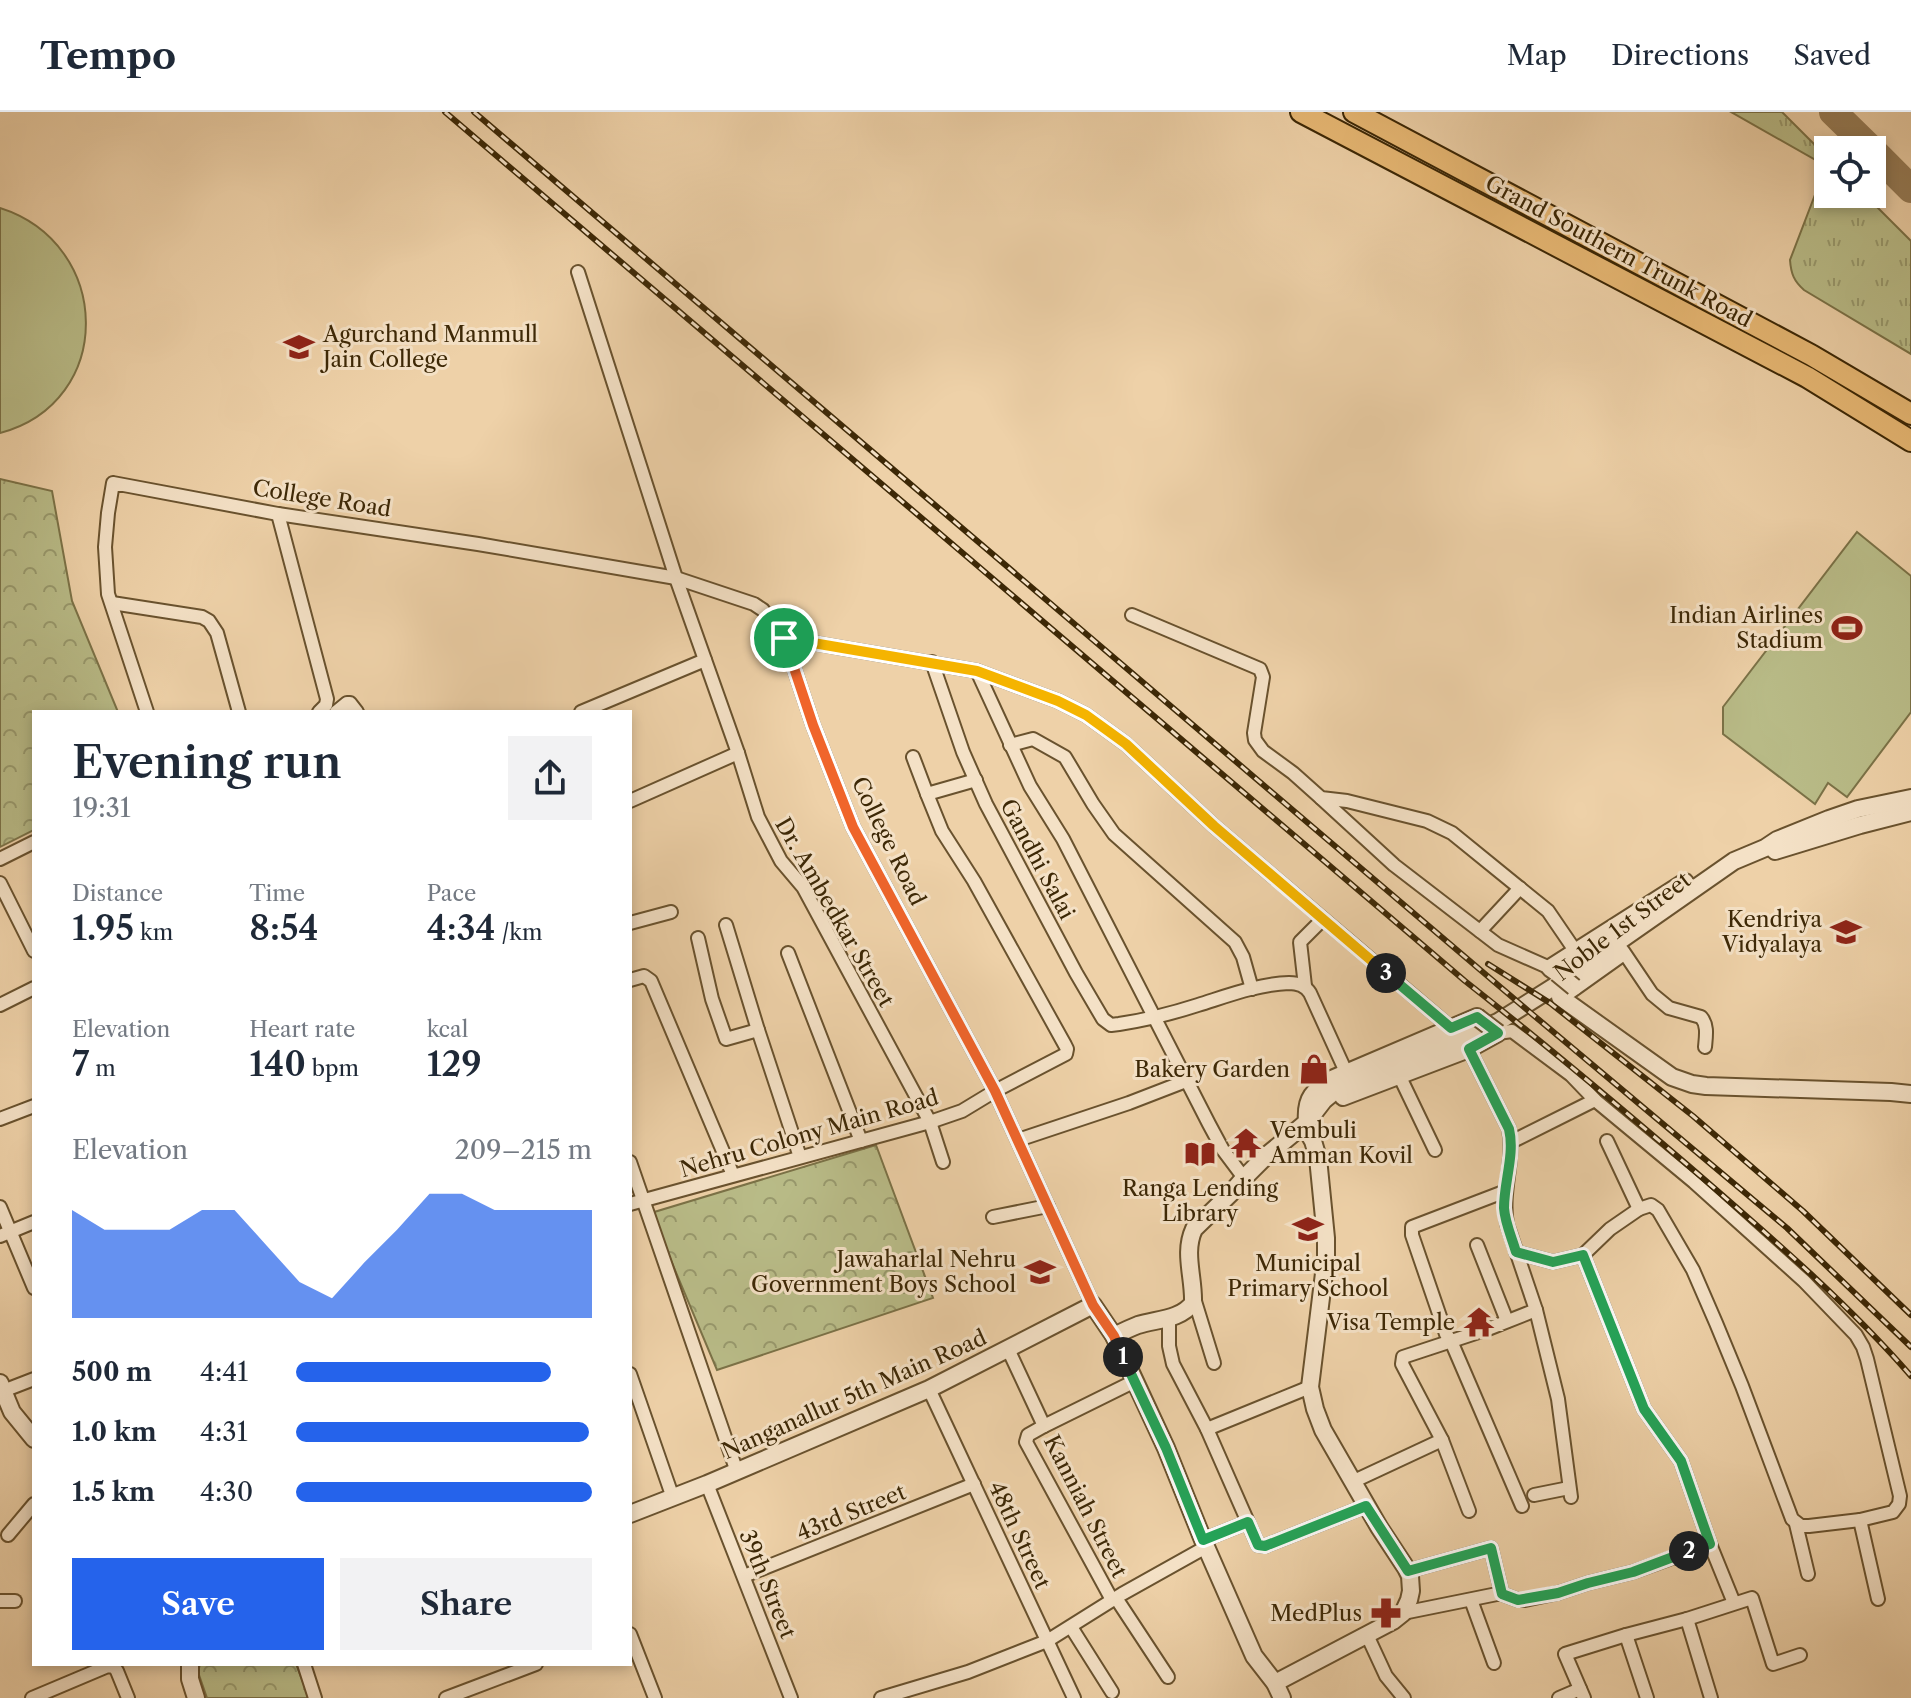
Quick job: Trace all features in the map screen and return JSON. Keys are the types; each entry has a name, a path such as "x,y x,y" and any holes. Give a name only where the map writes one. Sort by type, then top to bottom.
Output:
{"main road":[{"name":"Grand Southern Trunk Road","path":"1301,112 1807,377 1911,441"},
{"name":"Grand Southern Trunk Road","path":"1354,112 1811,355 1911,414"}],"street":[{"name":"Dr. Ambedkar Street","path":"578,272 676,578 758,817 781,861 803,887 930,1122 943,1162"},
{"name":"College Road","path":"112,603 108,594 105,547 113,483 278,514 676,578 754,604 763,610 784,638 813,725 853,827 995,1091 1093,1305 1114,1336 1166,1448 1204,1544 1254,1656 1278,1691"},
{"path":"278,514 327,699 326,710"},
{"path":"146,710 112,603 202,617 209,621 217,633 238,710"},
{"path":"1132,615 1260,669 1263,677 1254,733 1263,751 1293,773 1394,865 1498,945 1554,971 1574,987"},
{"path":"784,638 977,671 1058,701 1086,715 1126,744 1214,826 1451,1028"},
{"path":"586,710 705,660"},
{"name":"Gandhi Salai","path":"932,662 963,752 993,818 1103,1019 1111,1025 1153,1017"},
{"name":"Gandhi Salai","path":"977,671 1030,786 1063,839 1223,1150 1244,1178"},
{"path":"329,710 350,703 355,710"},
{"path":"1010,745 1033,739 1065,757 1114,834 1235,942 1243,957 1252,989"},
{"path":"632,800 738,753"},
{"path":"913,757 927,794 976,780"},
{"name":"Nehru Colony Main Road","path":"636,1202 930,1122 962,1111 1064,1057 1067,1049 974,881 942,831 927,794"},
{"path":"1321,798 1347,801 1427,821 1452,833 1548,911 1576,952"},
{"path":"1214,1363 1193,1299 1188,1256 1190,1236 1198,1222 1306,1124 1336,1090 1498,1022 1734,861 1829,819 1858,809 1911,798"},
{"path":"1765,848 1776,851 1911,812"},
{"path":"0,859 32,843"},
{"path":"1554,971 1576,952 1724,858 1734,861"},
{"name":"Noble 1st Street","path":"1734,861 1729,875 1560,997 1672,1077 1692,1084 1911,1094"},
{"path":"0,883 32,947"},
{"path":"1480,931 1520,888"},
{"path":"632,922 671,912"},
{"path":"1322,920 1300,942 1305,986 1346,1072"},
{"path":"726,925 800,1157"},
{"path":"698,938 712,999 726,1039 758,1030"},
{"path":"1623,951 1652,994 1669,1008 1704,1019 1705,1047"},
{"path":"788,953 861,1141"},
{"path":"632,979 644,976 651,981 733,1175"},
{"path":"1153,1017 1252,989 1290,983 1305,986"},
{"path":"0,1005 32,989"},
{"path":"1403,1613 1411,1591 1408,1571 1366,1506 1323,1430 1310,1387 1326,1238 1318,1158 1306,1124 1305,1105 1325,1083 1346,1072 1477,1017 1498,1033"},
{"path":"1306,1124 1345,1095 1469,1049 1498,1033 1512,1031 1571,1075 1595,1100 1694,1182 1804,1281 1856,1335 1863,1347 1905,1496 1893,1512 1860,1520 1809,1526 1796,1524"},
{"path":"1469,1049 1509,1129 1511,1142 1504,1209 1536,1310 1558,1399 1570,1492 1534,1495"},
{"path":"1399,1075 1435,1150"},
{"path":"1018,1140 1186,1081"},
{"path":"1511,1142 1595,1100"},
{"path":"0,1119 32,1107"},
{"path":"1607,1141 1639,1209"},
{"path":"632,1175 636,1202 737,1472"},
{"path":"1506,1191 1412,1227 1412,1235 1446,1334 1522,1506"},
{"path":"1516,1252 1553,1262 1583,1255 1610,1229 1639,1209 1651,1205 1658,1210 1693,1270 1742,1386 1796,1524 1808,1574"},
{"path":"993,1217 1048,1206"},
{"path":"0,1207 5,1234 32,1284"},
{"path":"5,1234 32,1223"},
{"path":"1477,1245 1507,1321"},
{"path":"1583,1255 1644,1409 1681,1461 1734,1603"},
{"path":"1114,1336 1188,1309 1193,1299"},
{"name":"Nanganallur 5th Main Road","path":"632,1513 737,1472 929,1389 1093,1305"},
{"path":"1469,1511 1442,1440 1402,1364 1403,1357 1536,1310"},
{"path":"1169,1317 1172,1360 1207,1429 1258,1545 1265,1546 1366,1506"},
{"name":"Kanniah Street","path":"1008,1349 1044,1426 1028,1435 1026,1442 1114,1599"},
{"path":"32,1380 2,1387 6,1415 32,1437"},
{"path":"632,1380 673,1498"},
{"path":"1044,1426 1135,1381"},
{"path":"1207,1429 1310,1387"},
{"name":"48th Street","path":"929,1389 1074,1698"},
{"path":"1352,1482 1442,1440"},
{"name":"39th Street","path":"707,1484 791,1698"},
{"name":"43rd Street","path":"744,1576 974,1484"},
{"path":"8,1535 32,1506"},
{"path":"1860,1520 1878,1599"},
{"path":"881,1698 968,1672 1047,1641 1204,1544 1248,1522"},
{"path":"1278,1691 1403,1613 1502,1594 1518,1600 1558,1593 1633,1572 1710,1544"},
{"path":"1408,1571 1491,1548 1502,1594"},
{"path":"1559,1698 1582,1693 1565,1654 1752,1598 1773,1664 1800,1655"},
{"path":"1114,1599 1168,1677"},
{"path":"1471,1600 1494,1663"},
{"path":"0,1601 15,1601"},
{"path":"1687,1619 1711,1698"},
{"path":"1071,1627 1112,1692"},
{"path":"1367,1635 1386,1676 1404,1698"},
{"path":"1626,1635 1647,1698"},
{"path":"632,1639 655,1698"},
{"path":"32,1698 52,1694 104,1666 111,1666 117,1671 128,1698"},
{"path":"190,1666 196,1698"},
{"path":"305,1666 315,1698"},
{"path":"446,1698 531,1666"}],"green space":[{"path":"1731,112 1782,112 1814,144 1814,159"},
{"path":"1814,197 1814,208 1878,208 1911,241 1911,354 1804,290 1792,273 1790,260"},
{"path":"0,208 37,227 64,254 80,287 86,322 81,358 65,390 38,416 0,433"},
{"path":"0,479 52,491 72,601 117,710 32,710 32,831 0,847"},
{"name":"Indian Airlines Stadium","path":"1857,532 1911,576 1911,712 1847,797 1828,783 1815,804 1723,734 1723,707"},
{"path":"876,1145 933,1298 717,1370 651,1213"},
{"path":"200,1666 297,1666 309,1698 207,1698 198,1672"}],"taxiway":[{"path":"1833,112 1858,136"},
{"path":"1886,164 1911,189"}],"railway":[{"path":"445,112 1465,981 1713,1187 1840,1302 1911,1376"},
{"path":"474,112 1787,1228 1911,1347"},
{"path":"1488,964 1550,1003 1693,1116 1803,1211 1911,1315"}],"place":[{"name":"Agurchand Manmull Jain College","path":"299,347"},
{"name":"Indian Airlines Stadium","path":"1847,628"},
{"name":"Kendriya Vidyalaya","path":"1846,932"},
{"name":"Bakery Garden","path":"1314,1069"},
{"name":"Vembuli Amman Kovil","path":"1246,1143"},
{"name":"Ranga Lending Library","path":"1200,1154"},
{"name":"Municipal Primary School","path":"1308,1229"},
{"name":"Jawaharlal Nehru Government Boys School","path":"1040,1272"},
{"name":"Visa Temple","path":"1479,1322"},
{"name":"MedPlus","path":"1386,1613"}],"route":[{"path":"784,638 977,671 1058,701 1086,715 1126,744 1214,826 1451,1028 1477,1017 1498,1033 1469,1049 1509,1129 1511,1142 1504,1209 1516,1252 1553,1262 1583,1255 1644,1409 1681,1461 1710,1544 1633,1572 1558,1593 1518,1600 1502,1594 1491,1548 1408,1571 1366,1506 1265,1546 1258,1545 1248,1522 1203,1540 1166,1448 1114,1336 1093,1305 995,1091 853,827 813,725 784,638"}]}
